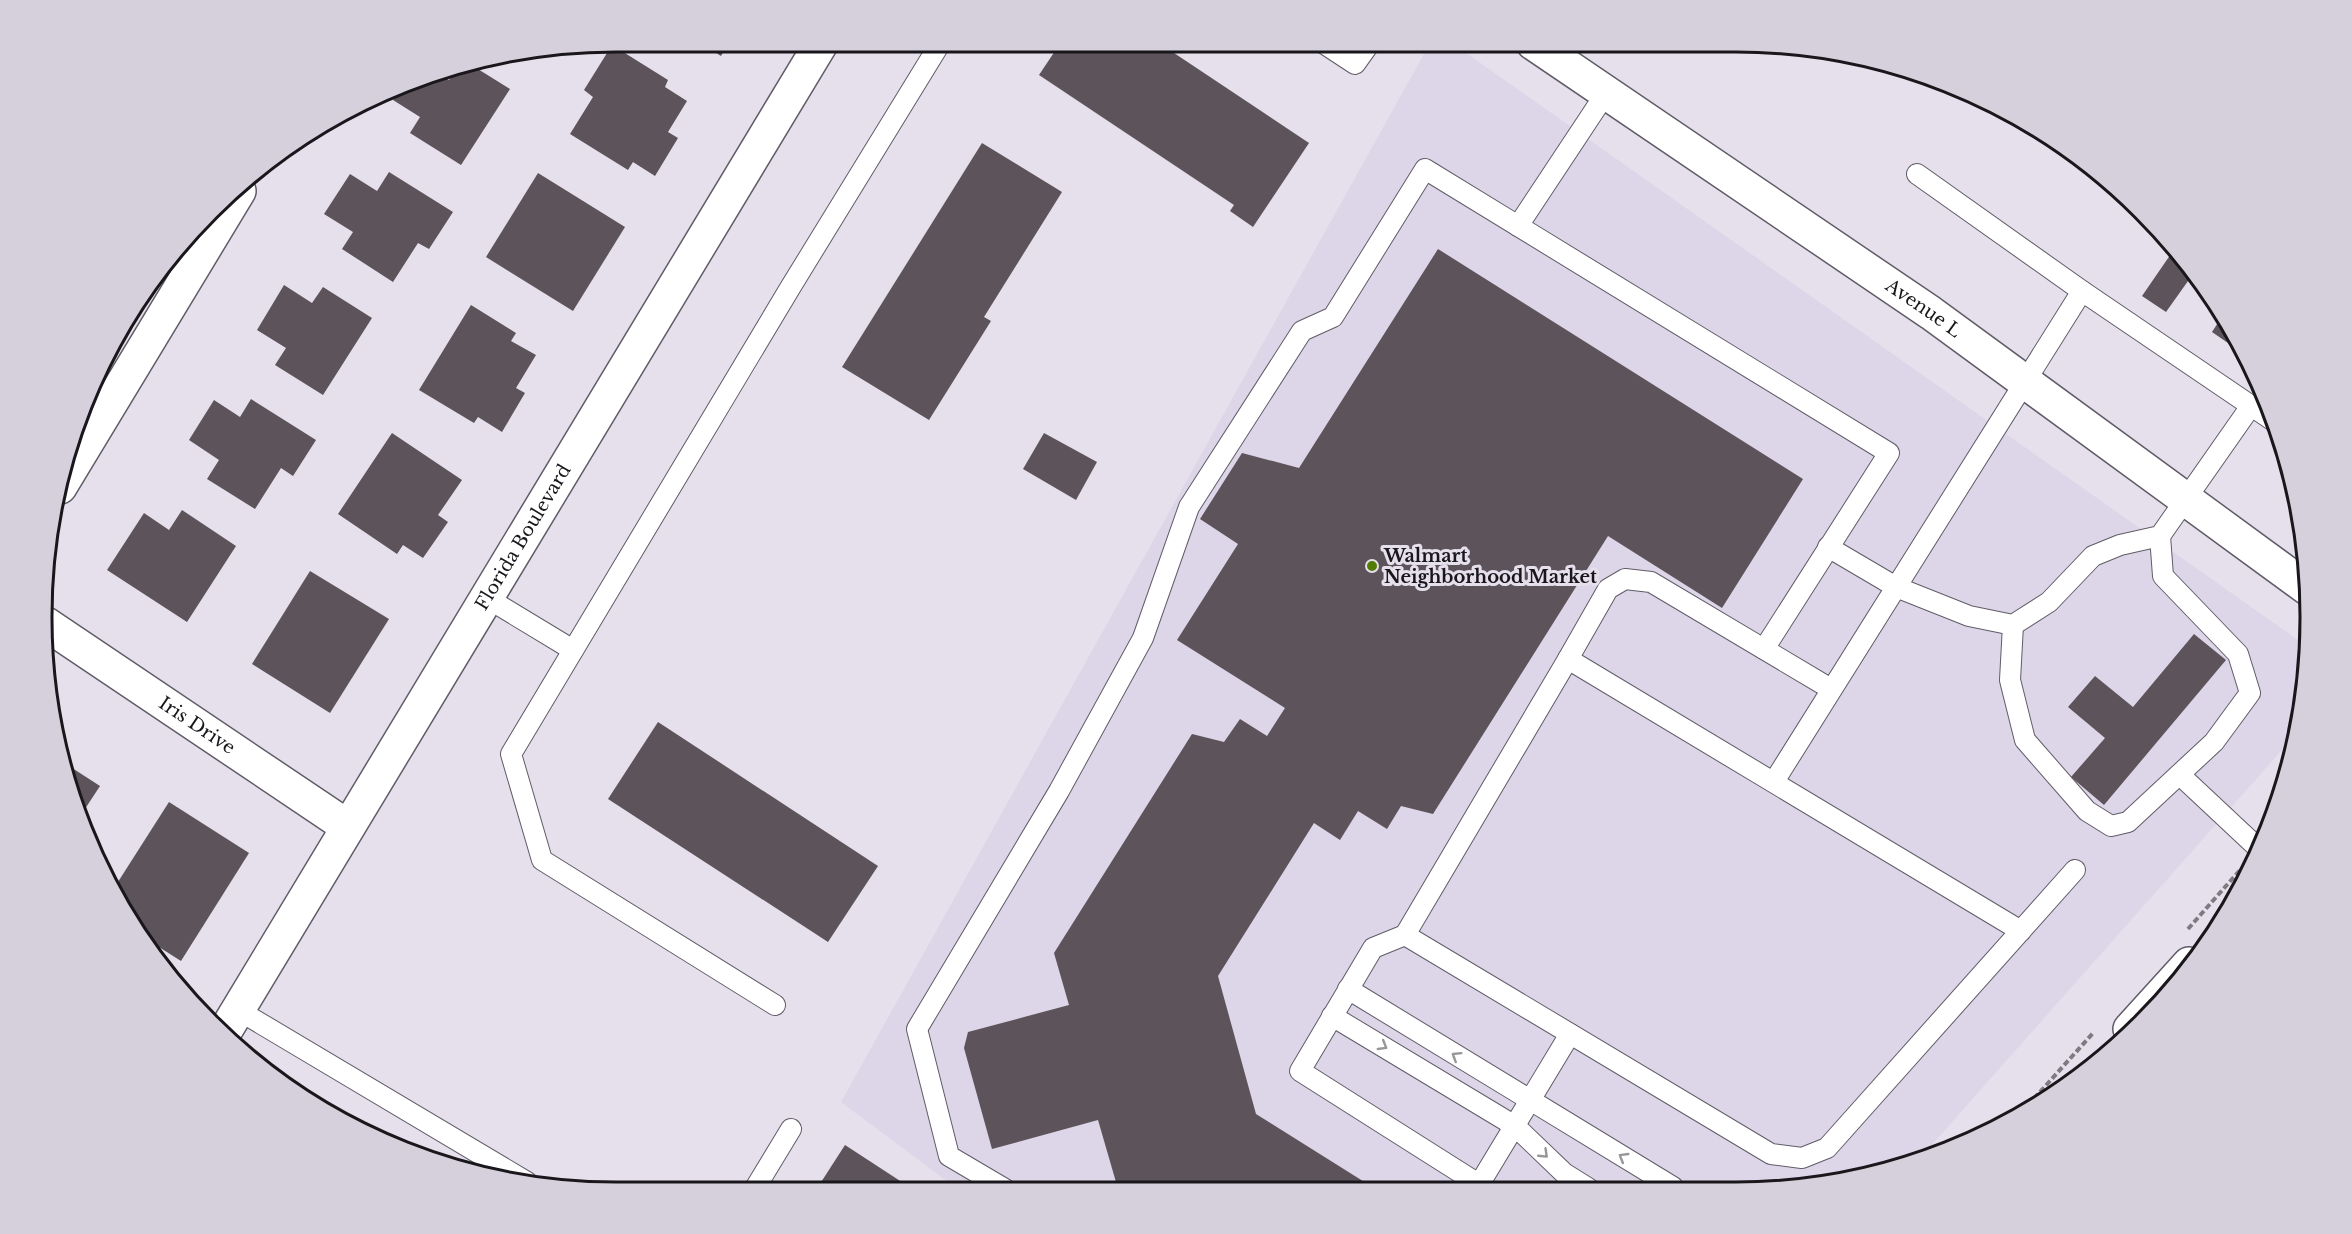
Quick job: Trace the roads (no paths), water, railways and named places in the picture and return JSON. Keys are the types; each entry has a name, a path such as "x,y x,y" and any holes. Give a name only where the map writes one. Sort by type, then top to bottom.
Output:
{"street":[{"name":"Florida Boulevard","path":"231,1022 816,52"},
{"name":"Avenue L","path":"1546,52 1931,313 2298,582"},
{"path":"74,464 229,208"},
{"name":"Iris Drive","path":"53,628 348,827"}],"lane":[{"path":"775,1005 542,860 511,754 931,52"},
{"path":"1337,52 1355,64 1364,52"},
{"path":"1518,226 1606,93"},
{"path":"992,1182 949,1155 917,1029 1059,791 1143,638 1190,507 1302,331 1333,317 1425,169 1889,453 1764,649"},
{"path":"1917,174 2082,291 2261,413"},
{"path":"1774,780 2082,291"},
{"path":"2013,625 2010,680 2025,740 2087,811 2111,826 2128,822 2214,742 2250,693 2238,654 2163,576 2160,536 2251,406"},
{"path":"1828,547 1896,587 1969,616 2013,625 2049,602 2093,556 2120,545 2160,536"},
{"path":"1472,1182 1300,1071 1373,948 1405,935 1608,589 1625,579 1651,582 1831,689"},
{"path":"487,598 573,650"},
{"path":"1568,658 1774,780 2021,931"},
{"path":"2180,775 2252,843"},
{"path":"1405,935 1772,1154 1802,1158 1827,1148 2075,870"},
{"path":"1348,989 1665,1182"},
{"path":"1332,1016 1515,1126 1564,1173 1578,1182"},
{"path":"231,1022 506,1171"},
{"path":"1480,1182 1570,1034"},
{"path":"759,1182 791,1130"}],"place":[{"name":"Walmart Neighborhood Market","path":"1372,566"}]}
